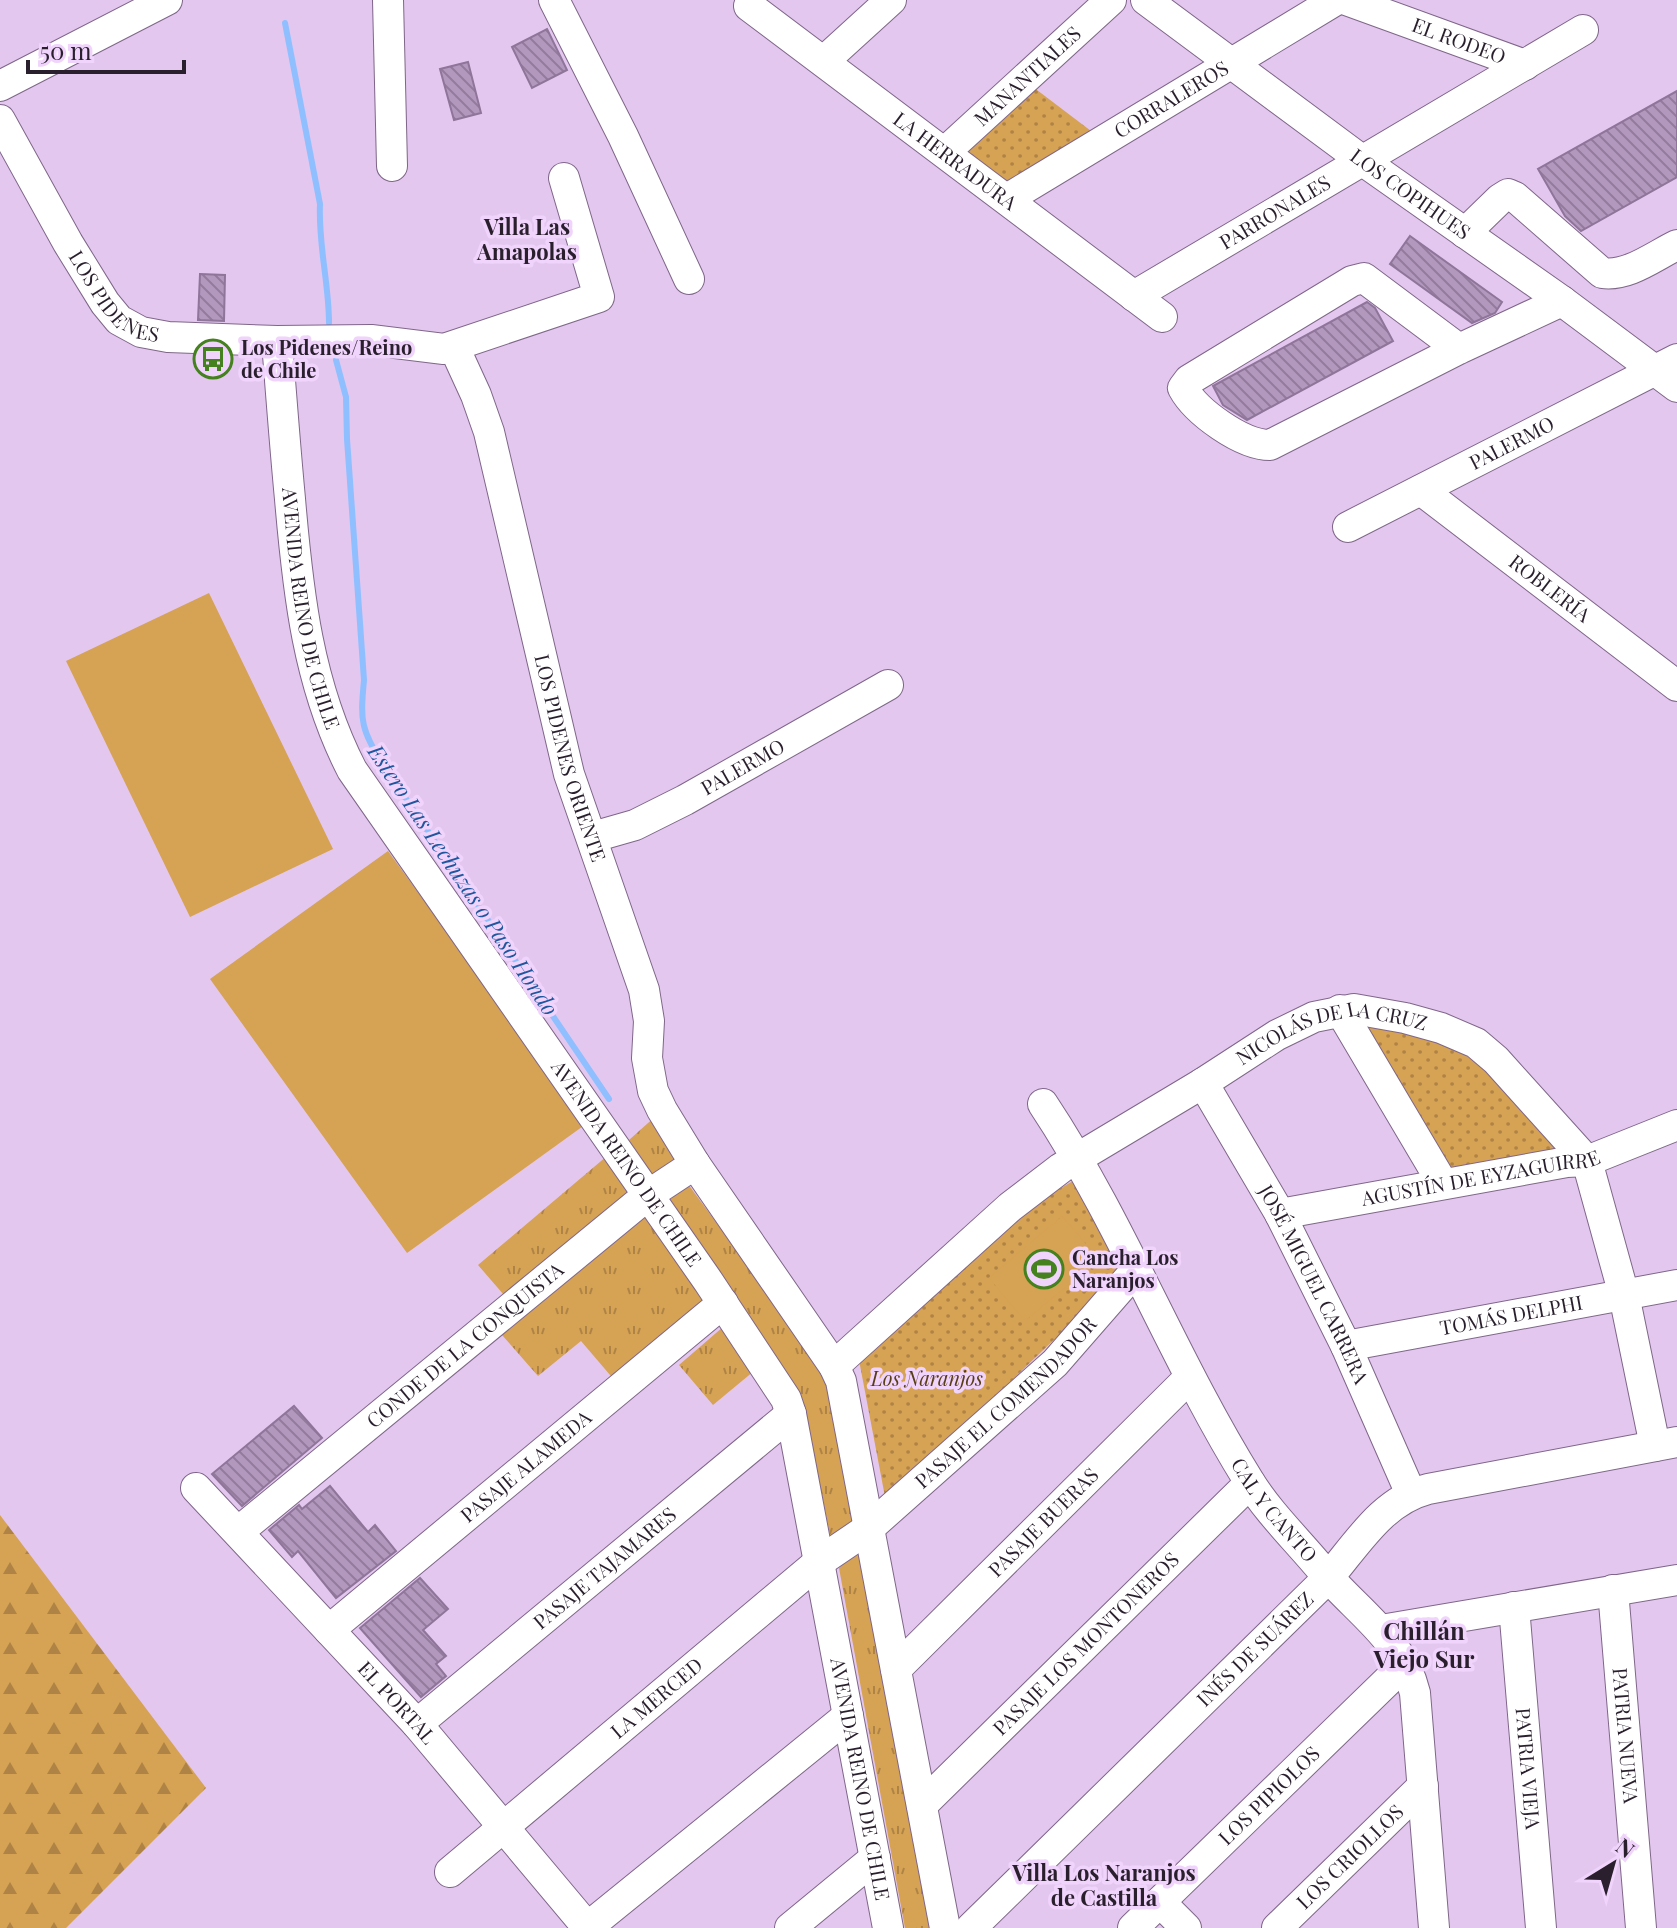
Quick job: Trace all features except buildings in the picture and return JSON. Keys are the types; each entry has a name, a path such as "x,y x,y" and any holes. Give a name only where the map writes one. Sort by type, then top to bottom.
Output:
{"street":[{"path":"379,0 388,0 392,166"},
{"path":"554,0 623,136 689,279"},
{"path":"824,61 891,0"},
{"name":"MANANTIALES","path":"945,152 1111,0"},
{"name":"LOS COPIHUES","path":"1146,0 1363,161 1669,372"},
{"name":"CORRALEROS","path":"1007,199 1336,0"},
{"name":"EL RODEO","path":"1346,0 1525,65"},
{"path":"0,86 153,3"},
{"name":"LA HERRADURA","path":"749,6 1162,317"},
{"name":"PARRONALES","path":"1134,296 1583,30"},
{"name":"LOS PIDENES","path":"0,120 105,303 119,320 154,336 277,341 371,340 434,350 454,347 599,297 564,178"},
{"path":"1465,233 1508,194 1602,273 1625,271 1677,245"},
{"path":"1459,349 1364,278 1352,281 1202,372 1183,388 1190,401 1239,437 1258,445 1270,445 1459,349 1562,301"},
{"name":"AVENIDA REINO DE CHILE","path":"277,341 303,625 334,735 352,770 723,1303 776,1383 791,1414 888,1928"},
{"name":"LOS PIDENES ORIENTE","path":"454,347 489,432 569,774 644,990 649,1021 647,1058 653,1091 695,1164"},
{"name":"PALERMO","path":"1348,527 1669,372"},
{"name":"ROBLERÍA","path":"1421,490 1677,686"},
{"name":"PALERMO","path":"593,837 635,825 685,800 888,685"},
{"name":"NICOLÁS DE LA CRUZ","path":"834,1366 1010,1207 1078,1157 1277,1035 1314,1017 1354,1009 1441,1028 1476,1043 1496,1060 1587,1161 1666,1444"},
{"path":"1340,1010 1443,1184"},
{"name":"JOSÉ MIGUEL CARRERA","path":"1203,1083 1280,1214 1346,1346 1411,1494"},
{"name":"CAL Y CANTO","path":"1043,1104 1078,1157 1190,1377 1250,1483 1328,1578 1381,1630 1406,1663 1415,1693 1434,1928"},
{"name":"AGUSTÍN DE EYZAGUIRRE","path":"1280,1214 1567,1162 1587,1161 1677,1125"},
{"path":"695,1164 834,1366 846,1401 945,1928"},
{"name":"CONDE DE LA CONQUISTA","path":"238,1532 648,1195 695,1164"},
{"name":"PASAJE EL COMENDADOR","path":"869,1528 1055,1363 1137,1269"},
{"name":"TOMÁS DELPHI","path":"1346,1346 1677,1285"},
{"name":"PASAJE ALAMEDA","path":"329,1630 723,1303"},
{"name":"PASAJE BUERAS","path":"896,1669 1190,1377"},
{"name":"PASAJE TAJAMARES","path":"417,1724 791,1414"},
{"name":"INÉS DE SUÁREZ","path":"971,1928 1328,1578 1389,1507 1411,1494 1666,1444"},
{"name":"PASAJE LOS MONTONEROS","path":"922,1805 1250,1483"},
{"name":"EL PORTAL","path":"196,1488 417,1724 588,1928"},
{"name":"LA MERCED","path":"450,1872 819,1562 869,1528"},
{"path":"1381,1630 1677,1580"},
{"name":"PATRIA NUEVA","path":"1613,1590 1641,1928"},
{"name":"PATRIA VIEJA","path":"1514,1607 1541,1928"},
{"name":"LOS PIPIOLOS","path":"1133,1928 1406,1663"},
{"path":"588,1928 848,1716"},
{"name":"LOS CRIOLLOS","path":"1277,1928 1423,1786"},
{"path":"790,1928 875,1858"},
{"path":"1160,1902 1186,1928"}],"green space":[{"path":"1033,87 1095,134 1006,186 962,152"},
{"path":"209,593 333,849 190,917 66,661"},
{"path":"388,851 586,1124 407,1253 210,979"},
{"path":"1360,1025 1424,1038 1474,1061 1502,1086 1566,1158 1456,1177"},
{"path":"657,1115 685,1162 658,1183 629,1140"},
{"path":"607,1156 637,1198 510,1302 478,1265"},
{"name":"Los Naranjos","path":"1078,1178 1124,1272 886,1502 859,1360 1032,1205"},
{"path":"688,1184 825,1371 856,1520 831,1540 806,1414 797,1390 665,1204"},
{"path":"648,1215 709,1305 616,1382 581,1341 538,1376 502,1335"},
{"name":"Cancha Los Naranjos","path":"1062,1216 1099,1259 1025,1321 989,1278"},
{"path":"723,1327 754,1371 713,1405 679,1365"},
{"path":"0,1515 206,1788 66,1928 0,1928"},
{"path":"862,1546 934,1928 905,1928 839,1568"}],"waterway":[{"name":"Estero Las Lechuzas o Paso Hondo","path":"285,23 320,204 329,323"},
{"name":"Estero Las Lechuzas o Paso Hondo","path":"336,360 346,397 364,680 362,716 366,733 383,765 609,1099"}],"place":[{"name":"Los Pidenes/Reino de Chile","path":"213,359"},
{"name":"Cancha Los Naranjos","path":"1044,1269"}],"district":[{"name":"Villa Las Amapolas","path":"527,240"},
{"name":"Chillán Viejo Sur","path":"1424,1646"},
{"name":"Villa Los Naranjos de Castilla","path":"1104,1886"}]}
